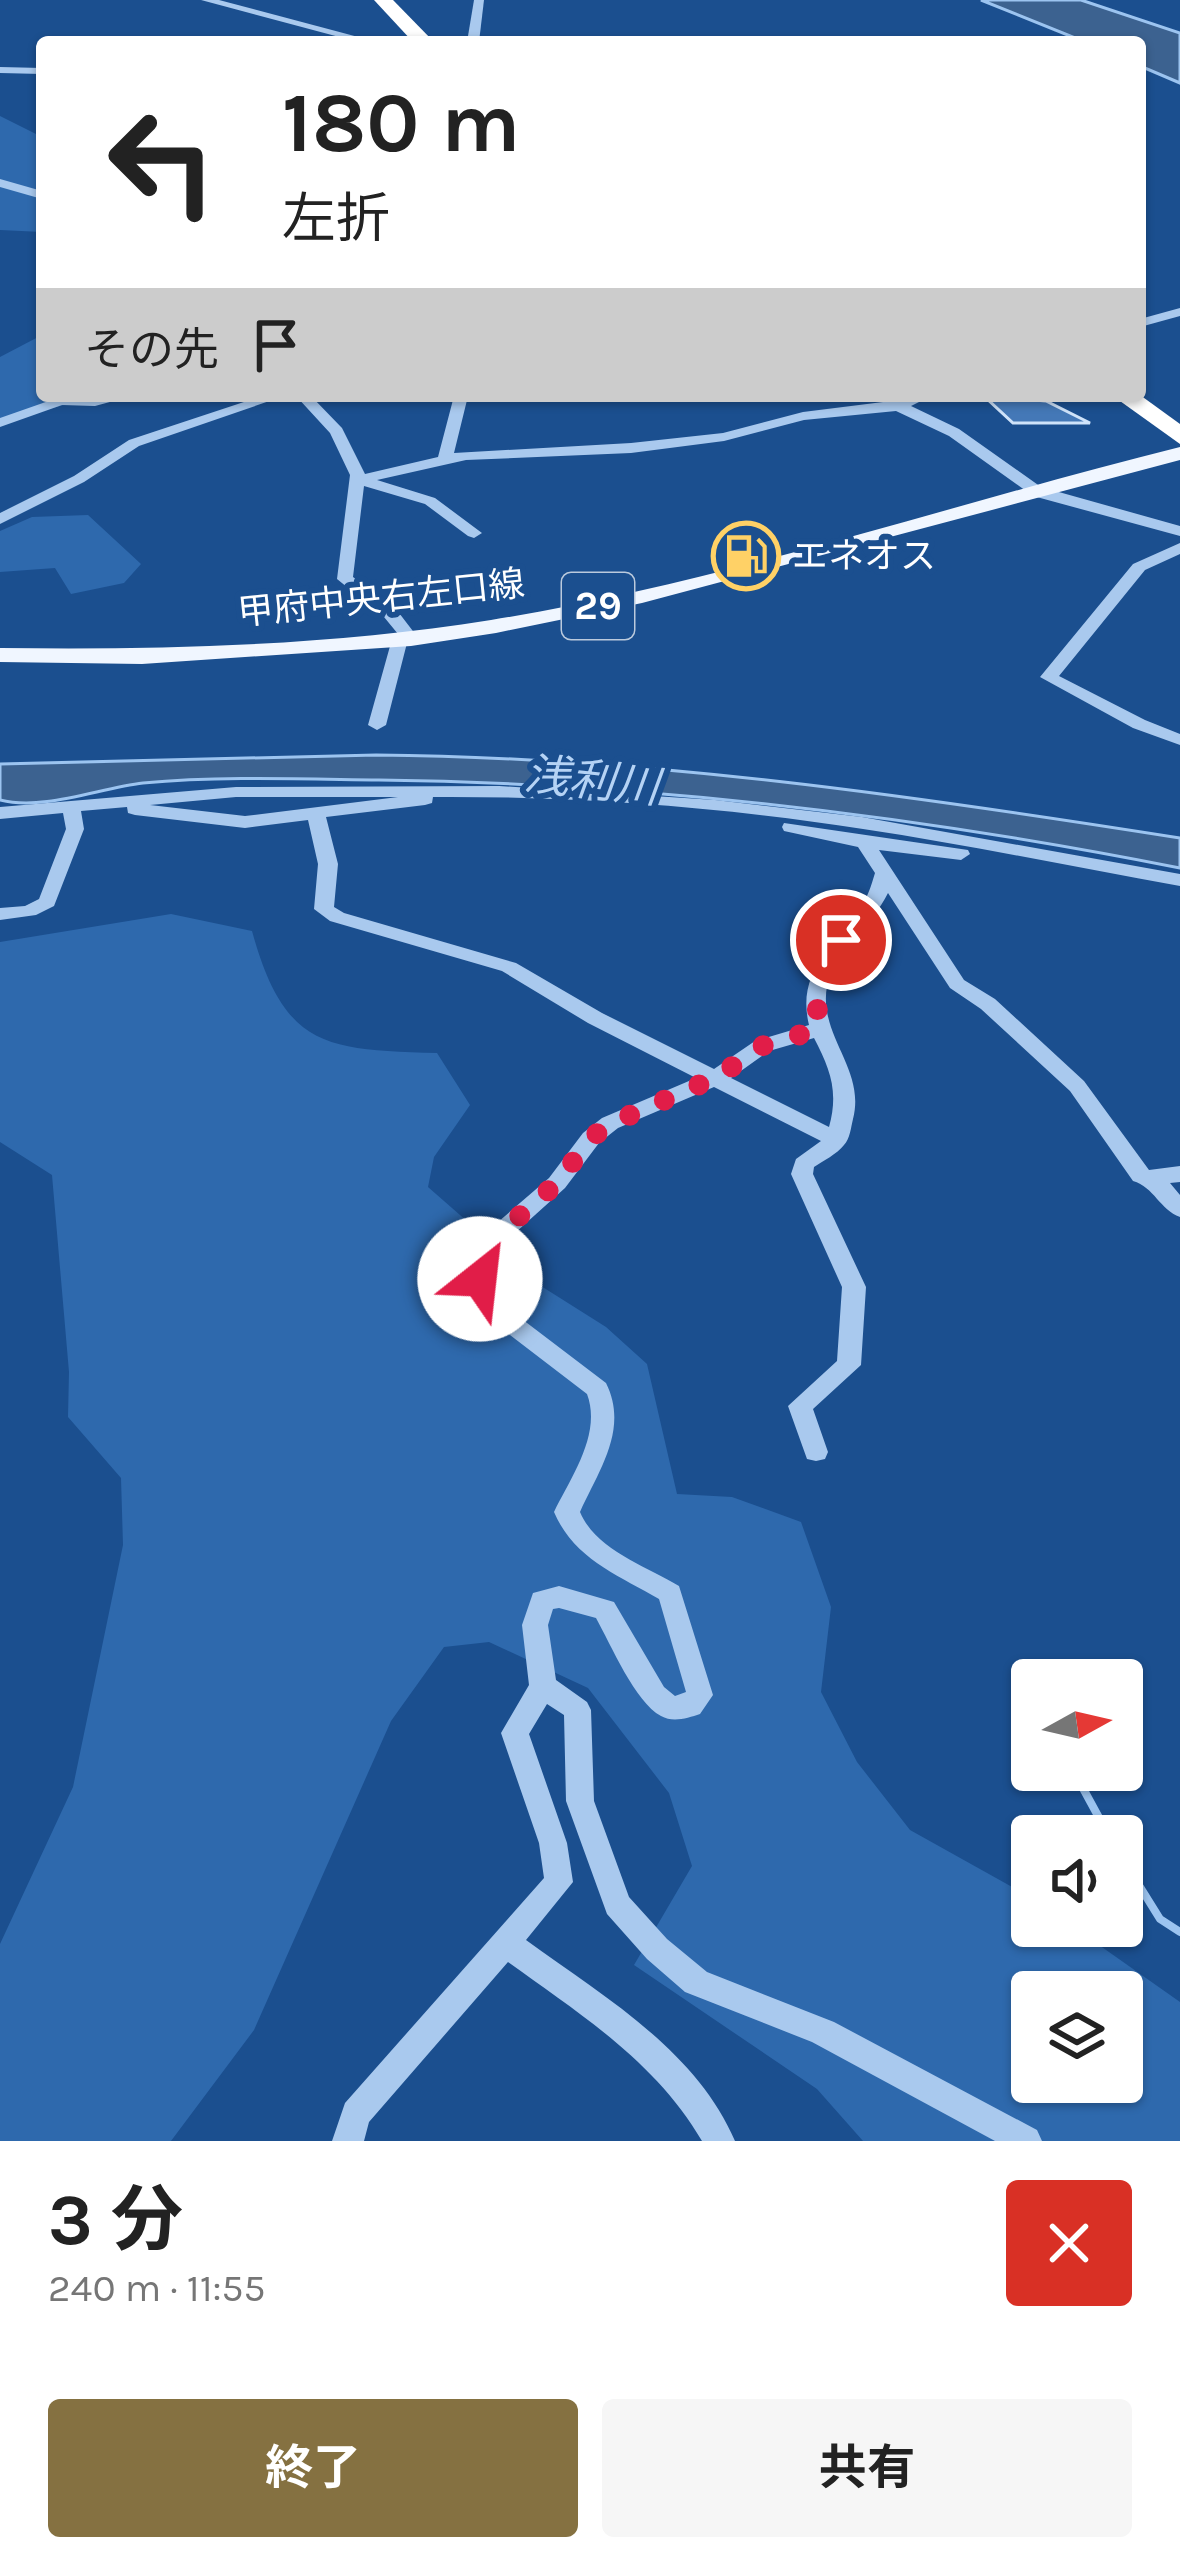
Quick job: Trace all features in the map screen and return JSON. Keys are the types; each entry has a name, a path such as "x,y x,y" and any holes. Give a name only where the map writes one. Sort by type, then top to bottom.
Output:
{"highway":[{"path":"383,0 418,36"},
{"path":"1138,402 1180,436"}],"main road":[{"name":"甲府中央右左口線","path":"0,655 142,657 406,639 611,603 1180,453"}],"street":[{"path":"206,0 347,36"},
{"path":"474,36 479,0"},
{"path":"0,70 36,70"},
{"path":"0,183 36,193"},
{"path":"1146,320 1180,312"},
{"path":"0,423 57,402"},
{"path":"0,519 79,479 134,442 258,402"},
{"path":"309,402 338,431 359,480 350,508 345,579 390,613 406,639 377,725"},
{"path":"446,458 460,402"},
{"path":"359,480 446,458 689,442 872,402 933,419 1040,492 1180,531"},
{"path":"898,406 908,402"},
{"path":"1141,402 1180,424"},
{"path":"359,480 430,501 474,533"},
{"path":"1180,548 1139,567 1049,676 1139,724 1180,740"},
{"path":"128,802 137,812 245,822 422,799 497,797 499,791"},
{"path":"0,813 236,792 499,791 715,806 862,823 1180,880"},
{"path":"715,806 865,843 1059,859"},
{"path":"0,914 29,911 47,902 75,829 71,808"},
{"path":"316,814 328,864 324,909 337,917 509,967 595,1018 837,1140"},
{"path":"865,843 957,984 988,1004 1077,1086 1141,1176 1153,1179 1180,1174"},
{"path":"817,1452 800,1406 849,1365 854,1287 802,1174 804,1164 837,1140 847,1096 836,1058 816,1030 820,970 882,892 883,876"},
{"path":"348,2141 356,2114 559,1882 553,1843 514,1732 543,1686 535,1625 542,1601 559,1598 605,1610 654,1695 670,1708 690,1706 700,1695 670,1593 590,1544 571,1526 567,1511 607,1419 604,1400 597,1389 492,1309 480,1279 506,1228 557,1183 591,1138 610,1124 717,1077 762,1046 816,1030"},
{"path":"1153,1179 1180,1209"},
{"path":"543,1686 577,1710 580,1802 617,1905 657,1949 696,1982 823,2032 1026,2141"},
{"path":"505,1942 662,2061 706,2116 719,2141"}],"shaded area":[{"path":"0,116 36,134 36,232 0,230"},
{"path":"36,338 36,402 75,402 0,422 0,357"},
{"path":"88,515 141,564 124,583 71,594 55,568 0,572 0,531 32,517"},
{"path":"171,914 252,931 279,999 315,1035 366,1049 437,1053 470,1105 434,1157 428,1187 541,1286 606,1327 647,1364 677,1494 732,1497 801,1522 831,1607 821,1692 857,1762 910,1830 1011,1886 1011,1947 1102,1947 1136,1971 1011,1971 1011,2103 1143,2103 1143,1976 1180,2002 1180,2141 863,2141 817,2089 634,1965 692,1866 669,1793 588,1688 489,1642 444,1647 391,1721 254,2030 171,2141 0,2141 0,1944 73,1787 123,1545 121,1478 68,1417 69,1372 52,1175 0,1142 0,942"}],"water":[{"path":"981,0 1081,0 1180,33 1180,83 1146,69 1146,36 1070,36"},
{"name":"浅利川","path":"376,755 679,771 980,808 1180,838 1180,868 882,818 580,788 231,779 143,783 35,803 0,800 0,764"}],"building":[{"path":"990,402 1048,402 1090,423 1013,423"}],"waterway":[{"path":"1084,1791 1098,1815"},
{"path":"1143,1892 1160,1919 1180,1932"}],"place":[{"name":"エネオス","path":"746,556"}],"route":[{"path":"480,1279 506,1228 557,1183 591,1138 610,1124 717,1077 762,1046 816,1030 820,970 841,940"}]}
